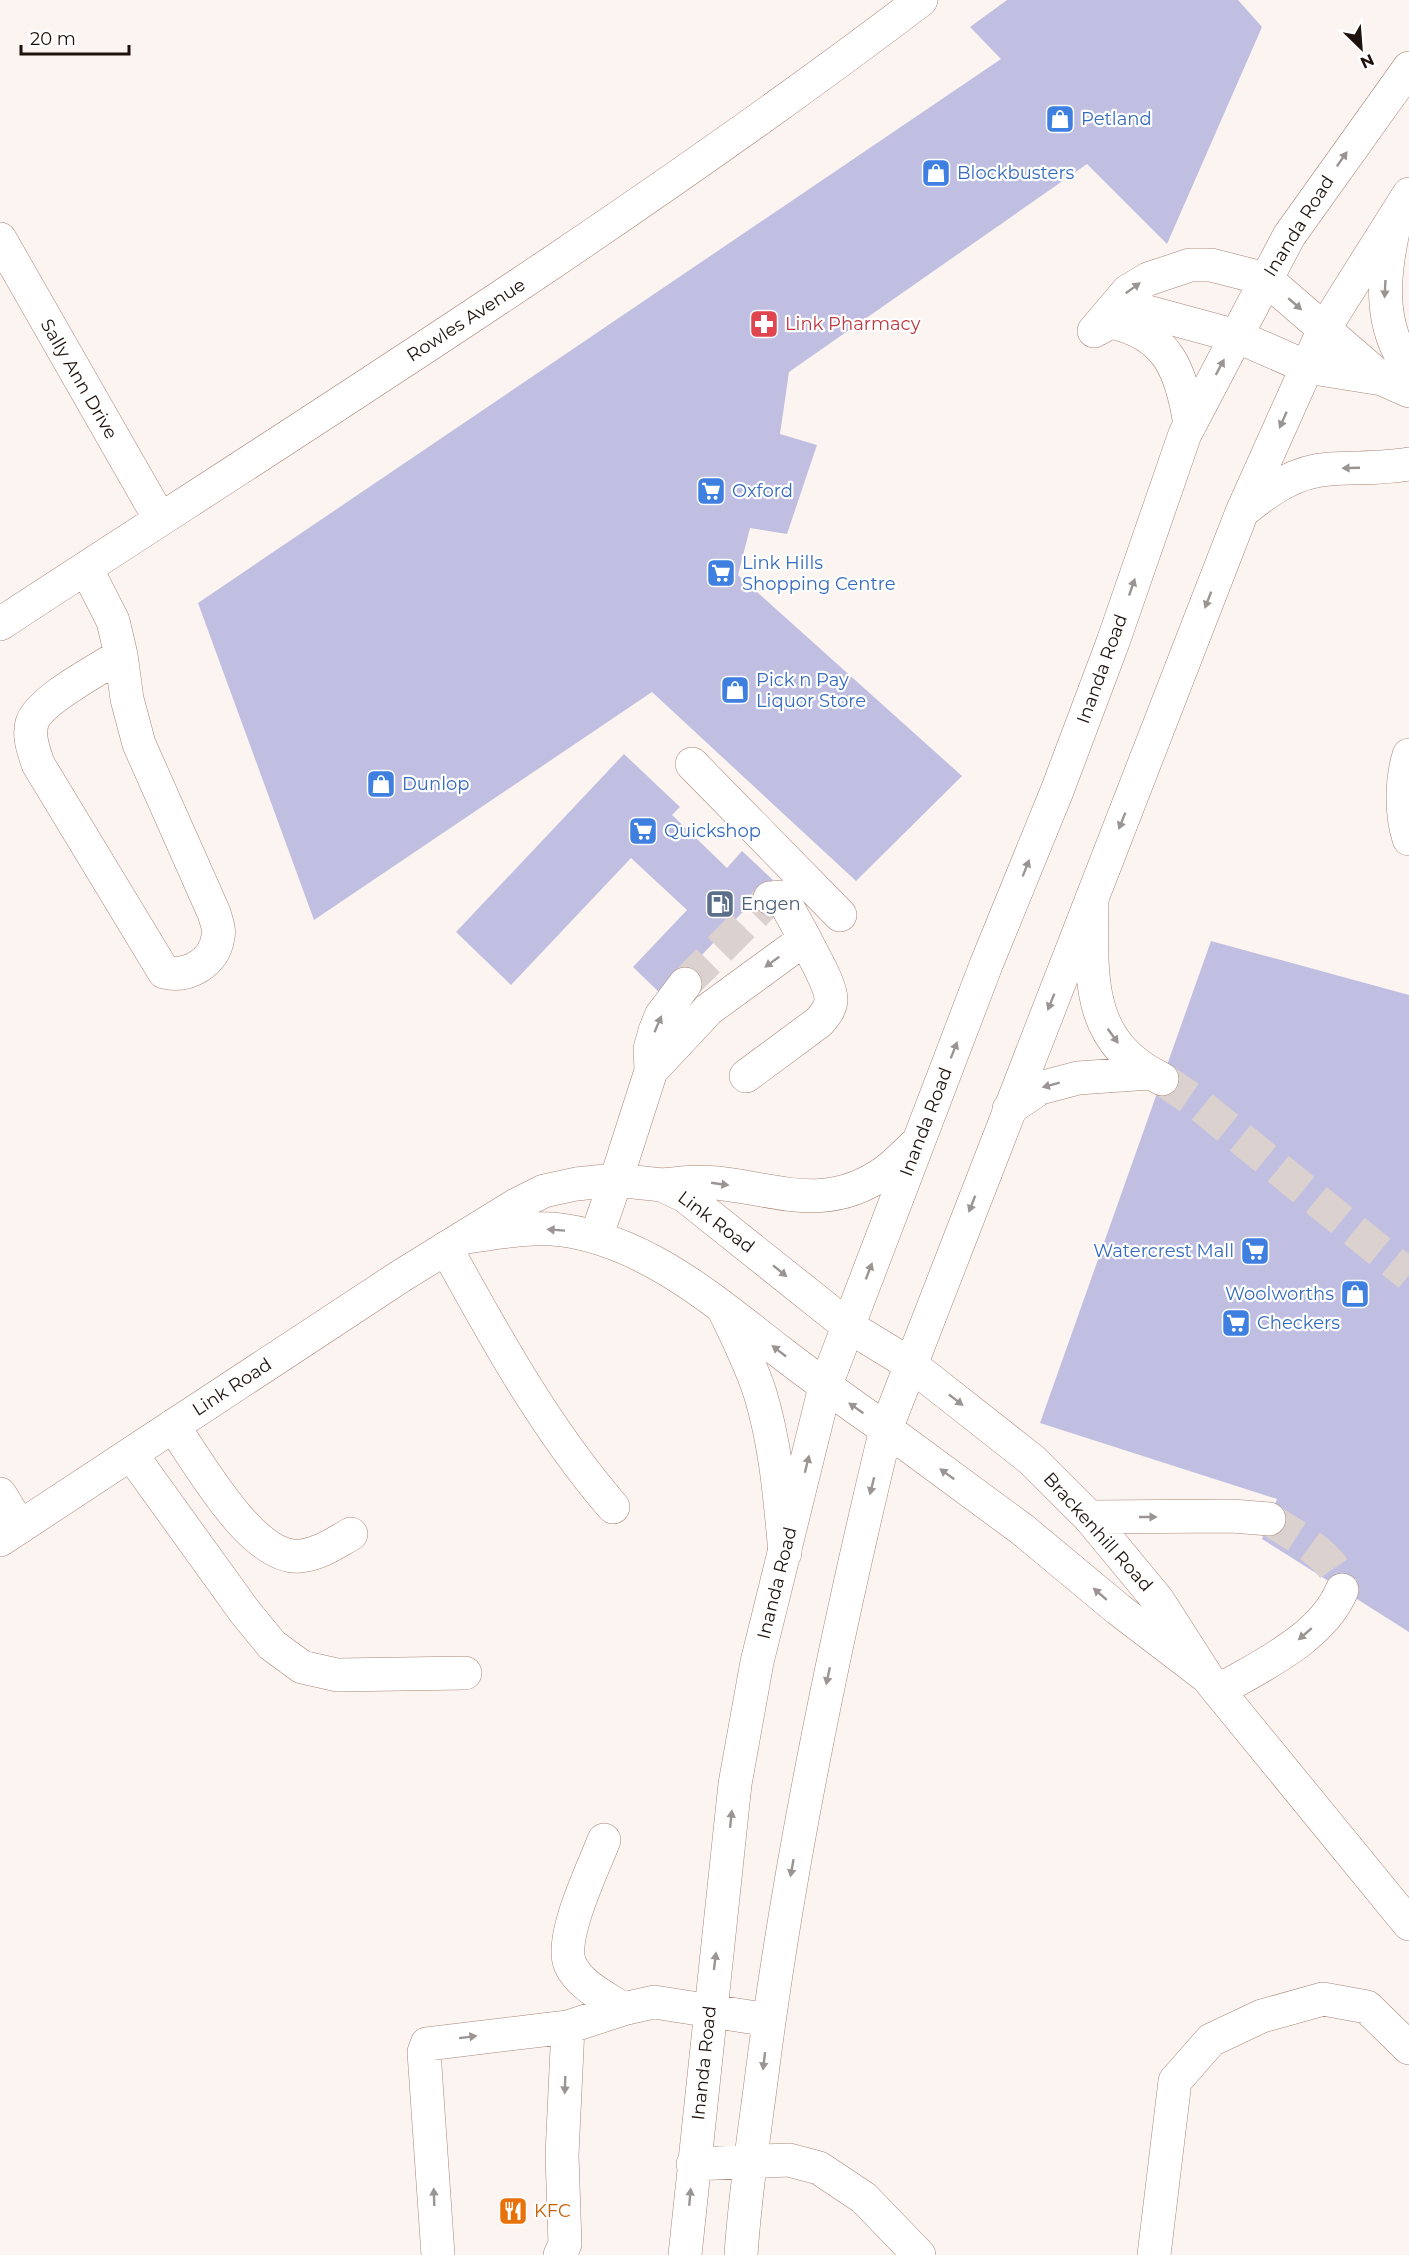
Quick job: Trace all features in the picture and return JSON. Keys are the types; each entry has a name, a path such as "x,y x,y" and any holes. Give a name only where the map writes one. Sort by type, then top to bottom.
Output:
{"main road":[{"name":"Rowles Avenue","path":"0,624 573,250 709,156 921,0"},
{"name":"Inanda Road","path":"685,2255 709,2011 735,1784 757,1662 825,1387 918,1142 1069,759 1190,425 1289,236 1409,68"},
{"path":"741,2255 750,2163 769,2020 815,1740 845,1599 886,1429 1242,512 1324,329 1403,202"},
{"path":"1400,379 1397,352 1388,329 1384,295 1388,254 1403,202"},
{"name":"Sally Ann Drive","path":"0,239 160,519"},
{"path":"1211,265 1266,279 1324,329 1400,379 1307,367 1236,336 1144,311 1110,321 1094,332 1128,291 1148,279 1190,266 1211,265"},
{"path":"1110,321 1127,325 1144,334 1169,356 1185,389 1190,425"},
{"path":"1242,512 1273,487 1300,474 1327,469 1409,464"},
{"path":"86,568 113,621 121,655 127,699 138,744 214,913 219,935 213,951 203,963 189,973 177,975 164,972 38,764 31,742 32,722 43,707 121,655"},
{"path":"1409,755 1404,772 1405,826 1409,839"},
{"path":"692,764 840,915"},
{"path":"746,1076 819,1022 827,1013 831,1001 829,990 787,902 782,897 770,898"},
{"path":"1009,1109 1040,1088 1078,1078 1156,1076 1115,1040 1103,1022 1095,1000 1092,967 1092,899"},
{"path":"651,1071 709,1009 805,939"},
{"path":"596,1237 651,1071 651,1049 655,1031 661,1016 685,984"},
{"path":"662,1185 718,1183 797,1197 821,1197 842,1192 875,1178 918,1142"},
{"name":"Link Road","path":"10,1534 516,1205 544,1191 576,1184 616,1180 662,1185 685,1196 848,1326 910,1364"},
{"name":"Link Road","path":"456,1243 529,1230 560,1230 596,1237 643,1255 681,1277 825,1387 886,1429"},
{"path":"456,1243 543,1417 575,1463 613,1507"},
{"path":"722,1307 748,1362 769,1429 776,1468 784,1553"},
{"name":"Brackenhill Road","path":"910,1364 1032,1460 1089,1517 1157,1599 1213,1684 1397,1894 1409,1924"},
{"path":"173,1426 236,1517 258,1541 279,1552 299,1557 320,1551 351,1533"},
{"name":"Brackenhill Road","path":"886,1429 1023,1530 1213,1684"},
{"path":"131,1454 272,1646 302,1667 337,1675 465,1673"},
{"path":"0,1494 10,1534"},
{"path":"1089,1517 1232,1516 1269,1520"},
{"path":"1213,1684 1295,1643 1327,1615 1342,1590"},
{"path":"604,1840 573,1924 567,1950 571,1965 579,1976 590,1987 623,2009"},
{"path":"1154,2255 1176,2081 1211,2040 1262,2016 1323,1999 1367,2007 1409,2049"},
{"path":"438,2255 424,2052 428,2044 567,2026 654,2002 769,2020"},
{"path":"560,2255 565,2244 562,2155 567,2026"},
{"path":"693,2164 789,2160 819,2168 864,2198 919,2255"}],"building":[{"path":"1007,0 1238,0 1262,27 1167,244 1087,164 789,372 780,434 817,445 787,534 750,528 738,575 962,776 856,881 652,692 314,920 198,603 1001,59 970,27"},
{"path":"624,754 680,807 672,815 727,868 742,851 773,880 663,996 633,967 687,910 631,858 511,985 456,932"},
{"name":"Watercrest Mall","path":"1211,941 1409,995 1409,1632 1262,1539 1277,1499 1040,1423"}],"tunnel":[{"path":"685,984 770,898"},
{"path":"1162,1079 1196,1102 1409,1275"},
{"path":"1269,1519 1324,1557 1333,1567 1342,1590"}],"place":[{"name":"Petland","path":"1060,119"},
{"name":"Blockbusters","path":"936,173"},
{"name":"Link Pharmacy","path":"764,324"},
{"name":"Oxford","path":"711,491"},
{"name":"Link Hills Shopping Centre","path":"721,573"},
{"name":"Pick n Pay Liquor Store","path":"735,690"},
{"name":"Dunlop","path":"381,784"},
{"name":"Quickshop","path":"643,831"},
{"name":"Engen","path":"720,904"},
{"name":"Watercrest Mall","path":"1255,1251"},
{"name":"Woolworths","path":"1355,1294"},
{"name":"Checkers","path":"1236,1323"},
{"name":"KFC","path":"513,2211"}]}
